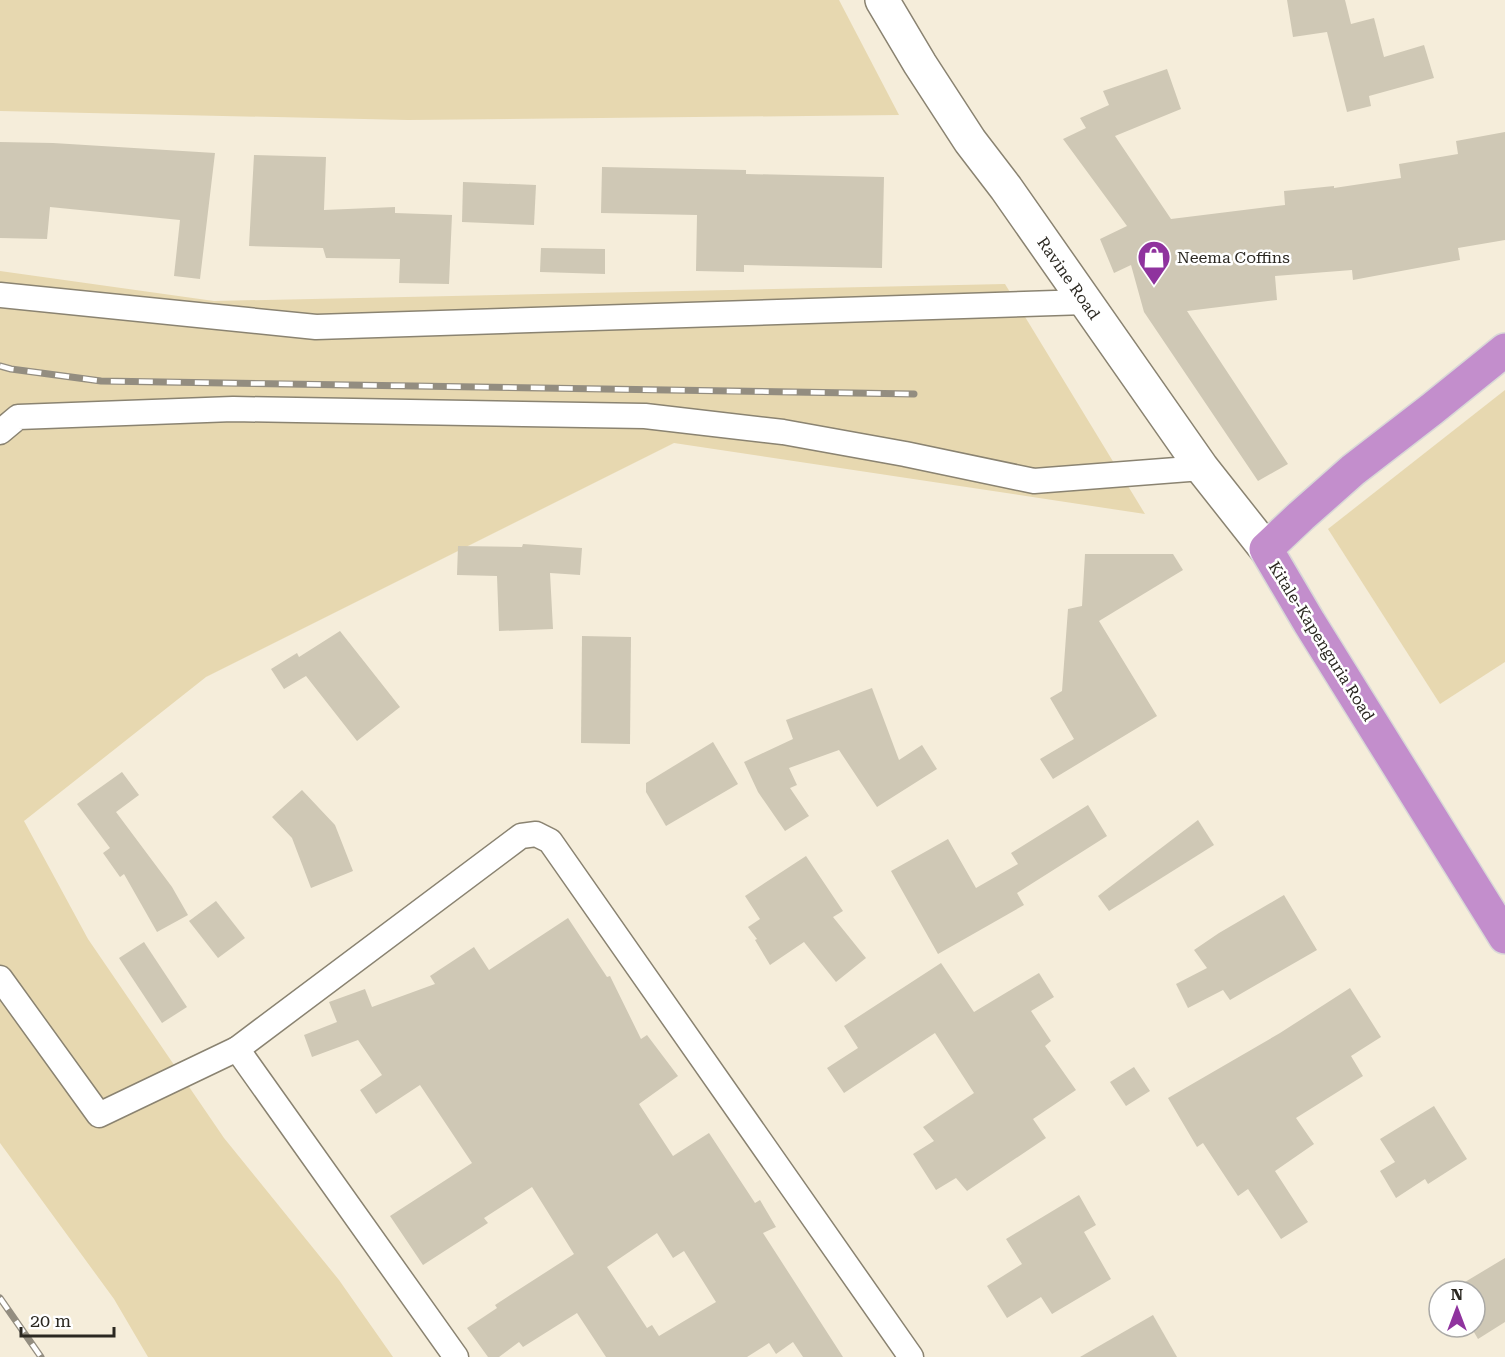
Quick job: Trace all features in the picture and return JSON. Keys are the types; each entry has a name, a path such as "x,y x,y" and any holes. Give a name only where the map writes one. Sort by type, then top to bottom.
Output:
{"highway":[{"name":"Kitale-Kapenguria Road","path":"1505,350 1353,470 1266,549 1505,937"}],"street":[{"name":"Ravine Road","path":"882,0 970,141 1006,188 1202,468 1266,549"},
{"path":"0,295 316,327 1086,302"},
{"path":"0,432 18,417 233,409 645,416 783,432 1035,481 1202,468"},
{"path":"0,978 99,1115 237,1049 521,836 536,834 550,841 911,1357"},
{"path":"237,1049 456,1357"}],"shaded area":[{"path":"0,0 839,0 899,115 408,120 0,111"},
{"path":"0,271 214,301 1005,284 1145,514 674,443 206,677 24,821 88,939 224,1138 339,1280 393,1357 148,1357 114,1299 0,1143"},
{"path":"1505,390 1505,662 1440,704 1328,529"}],"building":[{"path":"1287,0 1345,0 1351,24 1374,18 1384,57 1424,45 1434,78 1369,96 1371,106 1347,112 1327,32 1293,37"},
{"path":"1167,69 1181,109 1115,136 1171,219 1285,205 1284,191 1334,186 1334,188 1401,178 1399,164 1458,154 1456,141 1505,132 1505,240 1458,248 1460,260 1353,280 1352,270 1275,276 1277,300 1187,311 1288,464 1258,481 1144,312 1131,265 1114,273 1100,239 1127,226 1063,139 1086,128 1080,118 1109,105 1103,91"},
{"path":"0,142 215,153 200,279 174,276 180,220 50,207 47,239 0,238"},
{"path":"254,155 326,157 324,210 395,207 395,213 452,215 449,284 399,283 400,259 326,258 323,248 249,246"},
{"path":"602,167 746,170 746,174 884,177 882,268 744,265 744,272 696,271 697,215 601,213"},
{"path":"463,182 536,185 534,225 462,222"},
{"path":"541,248 605,249 605,274 540,272"},
{"path":"523,544 582,548 580,575 550,573 553,629 499,631 497,576 457,575 458,546 522,547"},
{"path":"1085,554 1173,554 1183,570 1099,621 1157,716 1053,779 1040,759 1074,739 1050,698 1062,691 1068,609 1082,606"},
{"path":"340,631 400,707 357,741 306,676 284,689 271,669 297,653 299,657"},
{"path":"582,636 631,637 630,744 581,743"},
{"path":"872,688 899,760 922,745 937,769 877,807 839,750 789,768 797,785 790,788 809,816 785,831 758,792 744,762 793,739 786,720"},
{"path":"713,742 738,784 666,826 646,792 646,783"},
{"path":"122,772 139,795 116,812 172,887 188,915 157,932 124,874 120,877 103,853 110,848 77,804"},
{"path":"302,790 335,825 353,871 311,888 292,838 272,817"},
{"path":"1088,805 1107,836 1017,893 1024,905 938,954 891,871 948,839 976,888 1018,864 1011,853"},
{"path":"1198,820 1214,845 1109,911 1098,896"},
{"path":"806,856 843,911 833,917 866,958 836,982 804,942 770,965 748,927 760,919 745,896"},
{"path":"1284,895 1317,950 1230,1000 1223,990 1188,1008 1176,984 1207,968 1194,950"},
{"path":"216,901 245,938 218,958 189,921"},
{"path":"568,918 607,977 610,976 641,1039 647,1035 678,1076 639,1104 673,1156 709,1133 755,1203 760,1200 776,1227 763,1233 843,1357 803,1357 793,1342 776,1354 769,1343 747,1357 606,1357 577,1313 523,1347 519,1342 499,1357 488,1357 467,1328 497,1308 495,1305 574,1254 532,1187 484,1218 488,1223 423,1265 390,1216 472,1163 420,1085 376,1114 360,1090 382,1075 358,1040 312,1057 304,1035 337,1022 329,1002 365,989 372,1007 435,984 430,976 474,947 489,970","holes":["657,1233 673,1258 684,1251 716,1302 659,1336 652,1325 647,1328 607,1267"]},
{"path":"144,942 187,1007 162,1023 119,958"},
{"path":"941,963 974,1012 1039,973 1054,997 1031,1011 1051,1041 1045,1046 1076,1090 1033,1119 1046,1138 967,1191 956,1178 936,1190 913,1154 934,1141 923,1127 974,1093 935,1033 844,1093 827,1068 858,1048 844,1026"},
{"path":"1350,988 1381,1037 1351,1056 1363,1076 1296,1118 1314,1144 1275,1171 1308,1222 1281,1239 1248,1189 1238,1196 1203,1143 1197,1147 1168,1098 1280,1033"},
{"path":"1134,1067 1150,1091 1126,1106 1110,1082"},
{"path":"1434,1106 1467,1159 1428,1184 1425,1179 1396,1198 1380,1171 1395,1162 1380,1139"},
{"path":"1079,1195 1096,1225 1084,1232 1111,1279 1052,1314 1041,1297 1007,1318 987,1286 1022,1264 1006,1239"},
{"path":"1505,1258 1505,1322 1487,1333 1487,1279 1470,1279"},
{"path":"1153,1315 1177,1357 1080,1357"}],"railway":[{"path":"0,366 101,381 914,394"},
{"path":"0,1298 41,1357"}],"place":[{"name":"Neema Coffins","path":"1154,286"}]}
